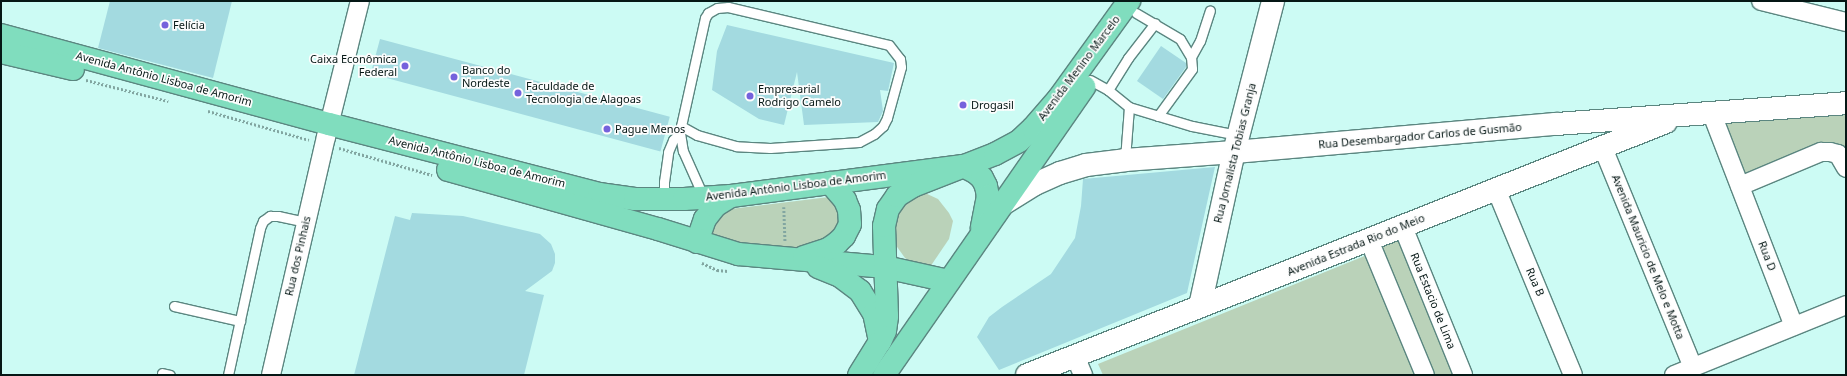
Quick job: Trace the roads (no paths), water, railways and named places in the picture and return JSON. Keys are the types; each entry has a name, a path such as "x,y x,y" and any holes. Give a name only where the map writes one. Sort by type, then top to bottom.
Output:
{"main road":[{"name":"Avenida Menino Marcelo","path":"884,375 1003,204 1099,85 1136,5"},
{"name":"Avenida Menino Marcelo","path":"859,375 880,342 885,330 887,316 884,226 888,209 897,196 913,186 996,154 1019,141 1033,128 1059,98 1136,5"},
{"name":"Avenida Antônio Lisboa de Amorim","path":"1,35 326,135 600,194 635,199 731,196 963,166"},
{"name":"Avenida Antônio Lisboa de Amorim","path":"1,52 82,71 326,135 538,194 697,251 886,267 948,281"},
{"path":"963,166 975,172 982,178 986,186 987,202 980,236"},
{"path":"793,258 828,249 844,236 850,224 849,210 845,200 830,183"},
{"path":"697,251 705,219 715,206 731,196"},
{"path":"793,258 834,273 856,287 874,313 880,342"}],"street":[{"name":"Rua dos Pinhais","path":"271,375 326,135 360,1"},
{"name":"Rua Jornalista Tobias Granja","path":"1200,306 1236,144 1273,1"},
{"path":"1761,1 1846,22"},
{"name":"Rua Desembargador Carlos de Gusmão","path":"1003,204 1033,185 1060,173 1086,165 1236,144 1712,114 1846,103"},
{"name":"Rua D","path":"1712,114 1794,326"},
{"name":"Avenida Estrada Rio do Meio","path":"1027,375 1079,365 1200,306 1603,148 1683,115"},
{"path":"1556,124 1571,140 1572,159"},
{"name":"Avenida Mauricio de Melo e Motta","path":"1603,148 1693,367"},
{"path":"1740,186 1821,152 1838,154 1846,168"},
{"name":"Rua B","path":"1496,189 1573,375"},
{"name":"Rua Estacio de Lima","path":"1403,227 1463,375"},
{"path":"1369,240 1425,375"},
{"path":"1674,375 1846,305"}],"lane":[{"path":"1136,5 1155,23 1180,39 1191,57 1192,69 1158,116"},
{"path":"680,130 736,146 770,148 841,145 859,142 874,134 883,126 887,118 901,67 900,59 889,45 728,7 717,8 708,13 705,18 680,130 683,151 704,198"},
{"path":"1191,57 1200,41 1210,11"},
{"path":"1155,23 1132,53 1099,85 1129,107 1192,126 1236,144"},
{"path":"1125,160 1129,107"},
{"path":"664,199 664,182 668,152 673,140 680,130"},
{"path":"228,375 260,228 263,221 270,216 278,216 306,222"},
{"path":"174,306 240,321"}],"place":[{"name":"Felícia","path":"165,25"},
{"name":"Caixa Econômica Federal","path":"405,66"},
{"name":"Banco do Nordeste","path":"454,77"},
{"name":"Faculdade de Tecnologia de Alagoas","path":"518,93"},
{"name":"Empresarial Rodrigo Camelo","path":"750,96"},
{"name":"Drogasil","path":"963,105"},
{"name":"Pague Menos","path":"607,129"}]}
